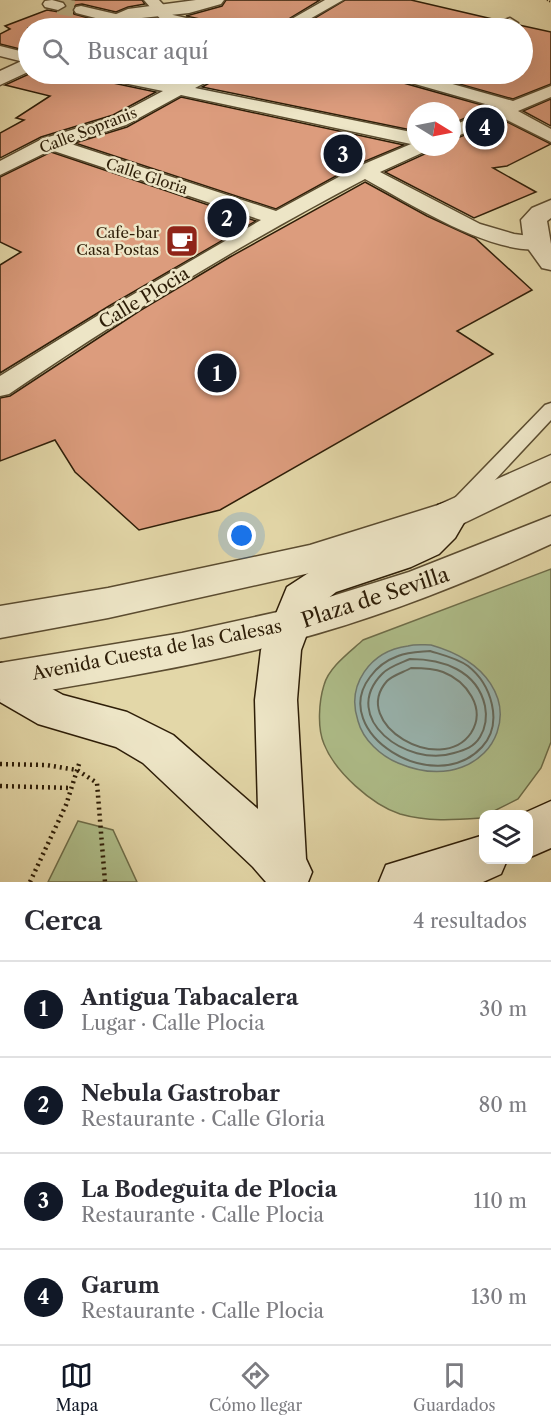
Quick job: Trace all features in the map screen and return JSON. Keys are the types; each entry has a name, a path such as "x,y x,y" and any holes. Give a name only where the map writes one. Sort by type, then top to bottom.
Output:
{"street":[{"path":"120,18 160,10 189,8 215,0"},
{"path":"303,18 336,0"},
{"path":"81,10 124,16"},
{"path":"160,10 183,18"},
{"path":"0,51 18,56"},
{"path":"0,79 18,69"},
{"path":"161,84 407,137"},
{"name":"Calle Sopranis","path":"0,169 50,143 120,121 190,84"},
{"path":"458,84 508,108 551,136"},
{"path":"461,129 551,91"},
{"name":"Calle Gloria","path":"50,143 279,219"},
{"name":"Calle Plocia","path":"0,388 50,354 279,219 364,171 407,152"},
{"path":"364,171 473,228 544,253"},
{"path":"544,253 534,220 551,207"},
{"name":"Avenida Cuesta de las Calesas","path":"0,622 108,603 310,559 451,514 551,467"},
{"name":"Avenida Cuesta de las Calesas","path":"0,681 171,651 290,625 301,598 323,582 398,557 426,544 442,529 451,514"},
{"name":"Plaza de Sevilla","path":"289,874 276,700 281,650 290,625 369,602 433,579 501,553 551,529"},
{"name":"Plaza de Sevilla","path":"0,681 53,711 127,731 158,749 224,808 289,874"},
{"path":"533,833 551,823"},
{"path":"403,882 479,860"}],"lane":[{"path":"451,514 551,409"}],"path":[{"path":"547,0 551,2"},
{"path":"0,764 46,765 77,770 97,783 105,882"},
{"path":"30,882 72,788 77,770"},
{"path":"0,786 72,788"}],"green space":[{"path":"551,569 551,742 541,768 518,799 496,810 479,810 479,818 451,820 410,817 389,810 345,776 329,755 324,744 320,730 320,706 322,691 330,672 363,640"},
{"path":"78,821 113,830 137,882 48,882"}],"water":[{"path":"413,645 431,645 468,662 491,684 500,708 497,732 484,753 462,767 433,771 398,763 379,752 360,728 355,708 355,695 359,683 372,662 394,649"}],"building":[{"path":"73,0 142,0 145,4 116,12 82,4 72,9 74,14 89,18 26,18 47,10 59,12 67,7 66,3"},
{"path":"226,0 320,0 290,18 195,18 186,16 222,6"},
{"path":"345,0 411,0 488,18 315,18"},
{"path":"18,21 18,48 0,44 0,34 10,29 5,26"},
{"path":"533,28 551,32 551,84 513,99 460,84 533,84"},
{"path":"18,79 18,84 118,84 156,92 113,115 41,137 0,158 0,133 24,120 16,118 50,96 5,85"},
{"path":"208,84 407,84 489,107 461,120 461,102 407,102 407,129 202,87"},
{"path":"181,97 404,145 356,165 276,209 75,143 127,127"},
{"path":"551,99 551,126 523,111"},
{"path":"503,120 551,144 507,166 493,168 536,192 474,218 385,172 420,156 461,156 461,136"},
{"path":"51,152 256,221 109,306 0,373 0,265 21,252 0,242 0,177"},
{"path":"365,182 427,216 475,238 532,290 457,331 493,354 220,510 139,530 75,472 55,440 0,461 0,398 10,396 141,310 230,257"}],"tunnel":[{"path":"58,6 81,10"}],"place":[{"name":"Garum","path":"485,127"},
{"name":"La Bodeguita de Plocia","path":"343,154"},
{"name":"Nebula Gastrobar","path":"227,218"},
{"name":"Cafe-bar Casa Postas","path":"182,241"},
{"name":"Antigua Tabacalera","path":"217,373"}]}
